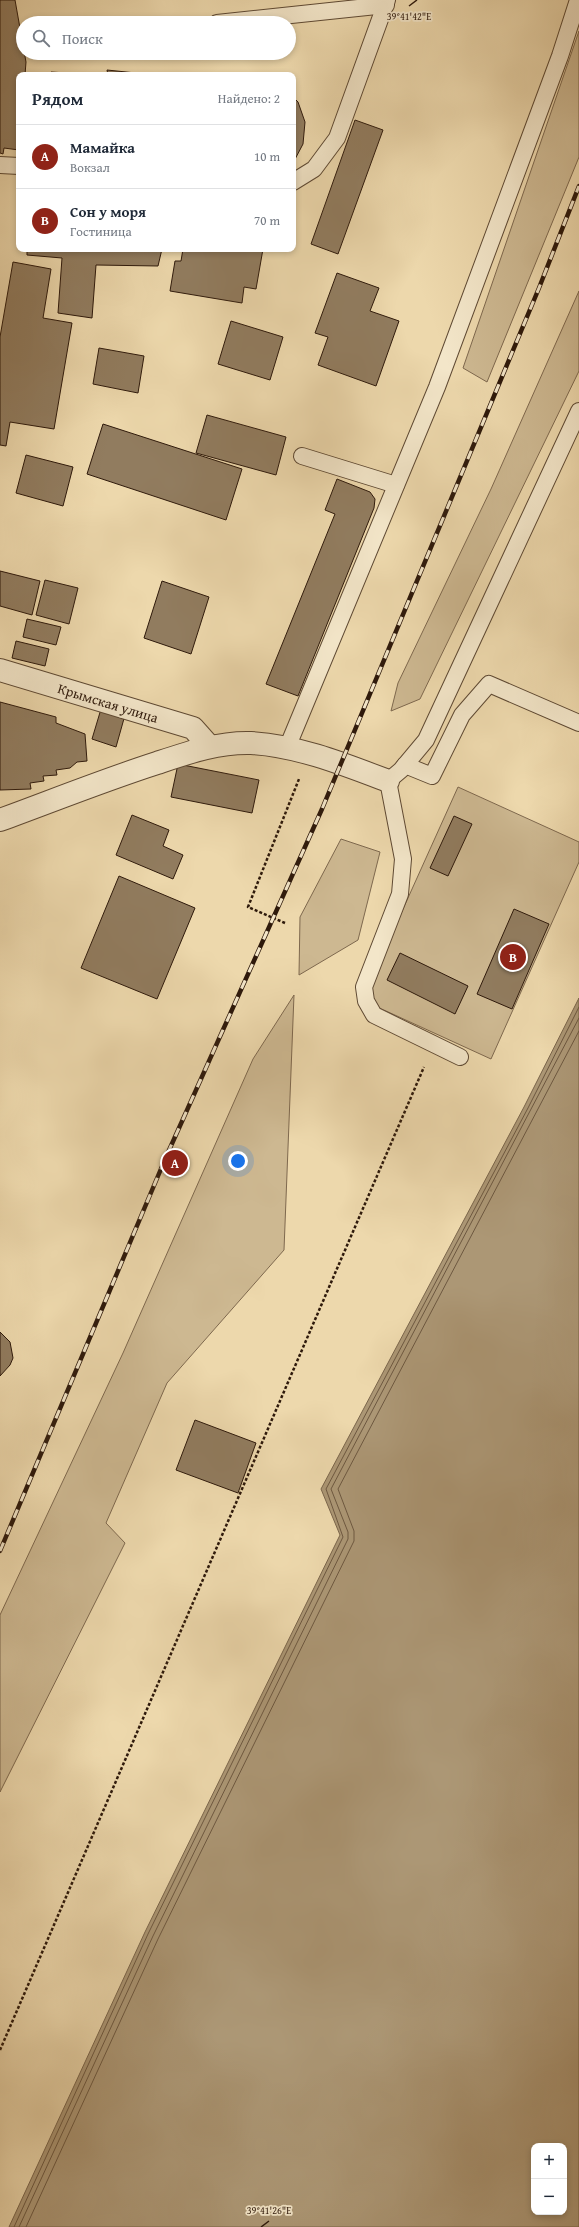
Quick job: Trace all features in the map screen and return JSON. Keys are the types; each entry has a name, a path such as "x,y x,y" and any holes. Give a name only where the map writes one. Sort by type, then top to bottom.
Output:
{"street":[{"name":"Крымская улица","path":"0,670 193,728 209,746"},
{"path":"0,820 136,770 209,746 250,743 287,748 356,769 388,781"}],"lane":[{"path":"287,748 440,380 558,64 578,0"},
{"path":"273,16 386,2 337,138 314,169 296,180"},
{"path":"0,165 16,166"},
{"path":"460,1057 374,1015 366,1001 364,987 400,894 403,859 388,781 405,765 426,740 579,411"},
{"path":"302,456 396,485"},
{"path":"405,765 432,776 462,715 489,684 579,723"}],"path":[{"path":"285,923 248,907 298,781"},
{"path":"0,2050 284,1396 434,1044"}],"shaded area":[{"path":"579,31 579,157 487,382 463,368"},
{"path":"579,291 579,371 420,699 391,711 398,683 491,489"},
{"path":"458,787 579,842 579,862 491,1059 362,1000"},
{"path":"341,839 380,852 358,940 299,975 300,917"},
{"path":"294,995 284,1250 167,1383 106,1523 125,1543 0,1792 0,1615 123,1353 253,1059"}],"water":[{"path":"579,998 579,2227 9,2227 145,1932 340,1535 321,1489 524,1107"}],"building":[{"path":"0,0 15,0 18,16 16,16 16,60 26,60 25,72 16,72 16,150 4,148 3,154 0,153"},
{"path":"107,70 126,72 107,72"},
{"path":"296,100 305,122 303,144 296,157"},
{"path":"355,120 383,130 338,254 311,244"},
{"path":"27,252 161,252 158,266 96,265 92,318 58,313 62,258 27,255"},
{"path":"182,252 262,252 256,289 244,287 242,303 170,291 175,261 181,261"},
{"path":"13,262 51,269 43,318 72,323 54,429 10,422 6,446 0,445 0,337"},
{"path":"337,273 379,288 370,311 399,321 376,386 318,365 328,337 315,333"},
{"path":"231,321 283,337 270,380 218,364"},
{"path":"99,348 144,356 138,393 93,384"},
{"path":"207,415 286,437 276,475 196,453"},
{"path":"103,424 242,469 226,520 87,474"},
{"path":"26,455 73,467 63,506 16,493"},
{"path":"337,479 370,492 375,499 374,508 298,696 266,684 335,514 325,510"},
{"path":"0,571 40,581 32,615 0,606"},
{"path":"45,580 78,588 69,624 36,615"},
{"path":"162,581 209,597 191,654 144,638"},
{"path":"27,619 61,627 56,645 23,637"},
{"path":"16,641 49,649 45,666 12,658"},
{"path":"0,702 56,717 56,723 85,734 87,761 77,762 70,768 56,770 57,775 43,776 44,781 30,783 31,789 0,790"},
{"path":"101,709 125,715 116,747 92,739"},
{"path":"178,764 259,780 252,813 171,797"},
{"path":"132,815 169,830 163,846 183,855 173,879 116,855"},
{"path":"454,816 472,824 448,876 430,868"},
{"path":"119,876 195,908 157,999 81,968"},
{"path":"514,909 549,924 512,1009 477,994"},
{"path":"400,953 468,986 455,1014 387,980"},
{"path":"0,1332 10,1342 13,1358 10,1365 0,1376"},
{"path":"195,1420 256,1443 238,1493 176,1470"}],"railway":[{"path":"0,1551 166,1157 322,809 539,288 579,186"}],"place":[{"name":"Сон у моря","path":"513,957"},
{"name":"Мамайка","path":"175,1163"}]}
